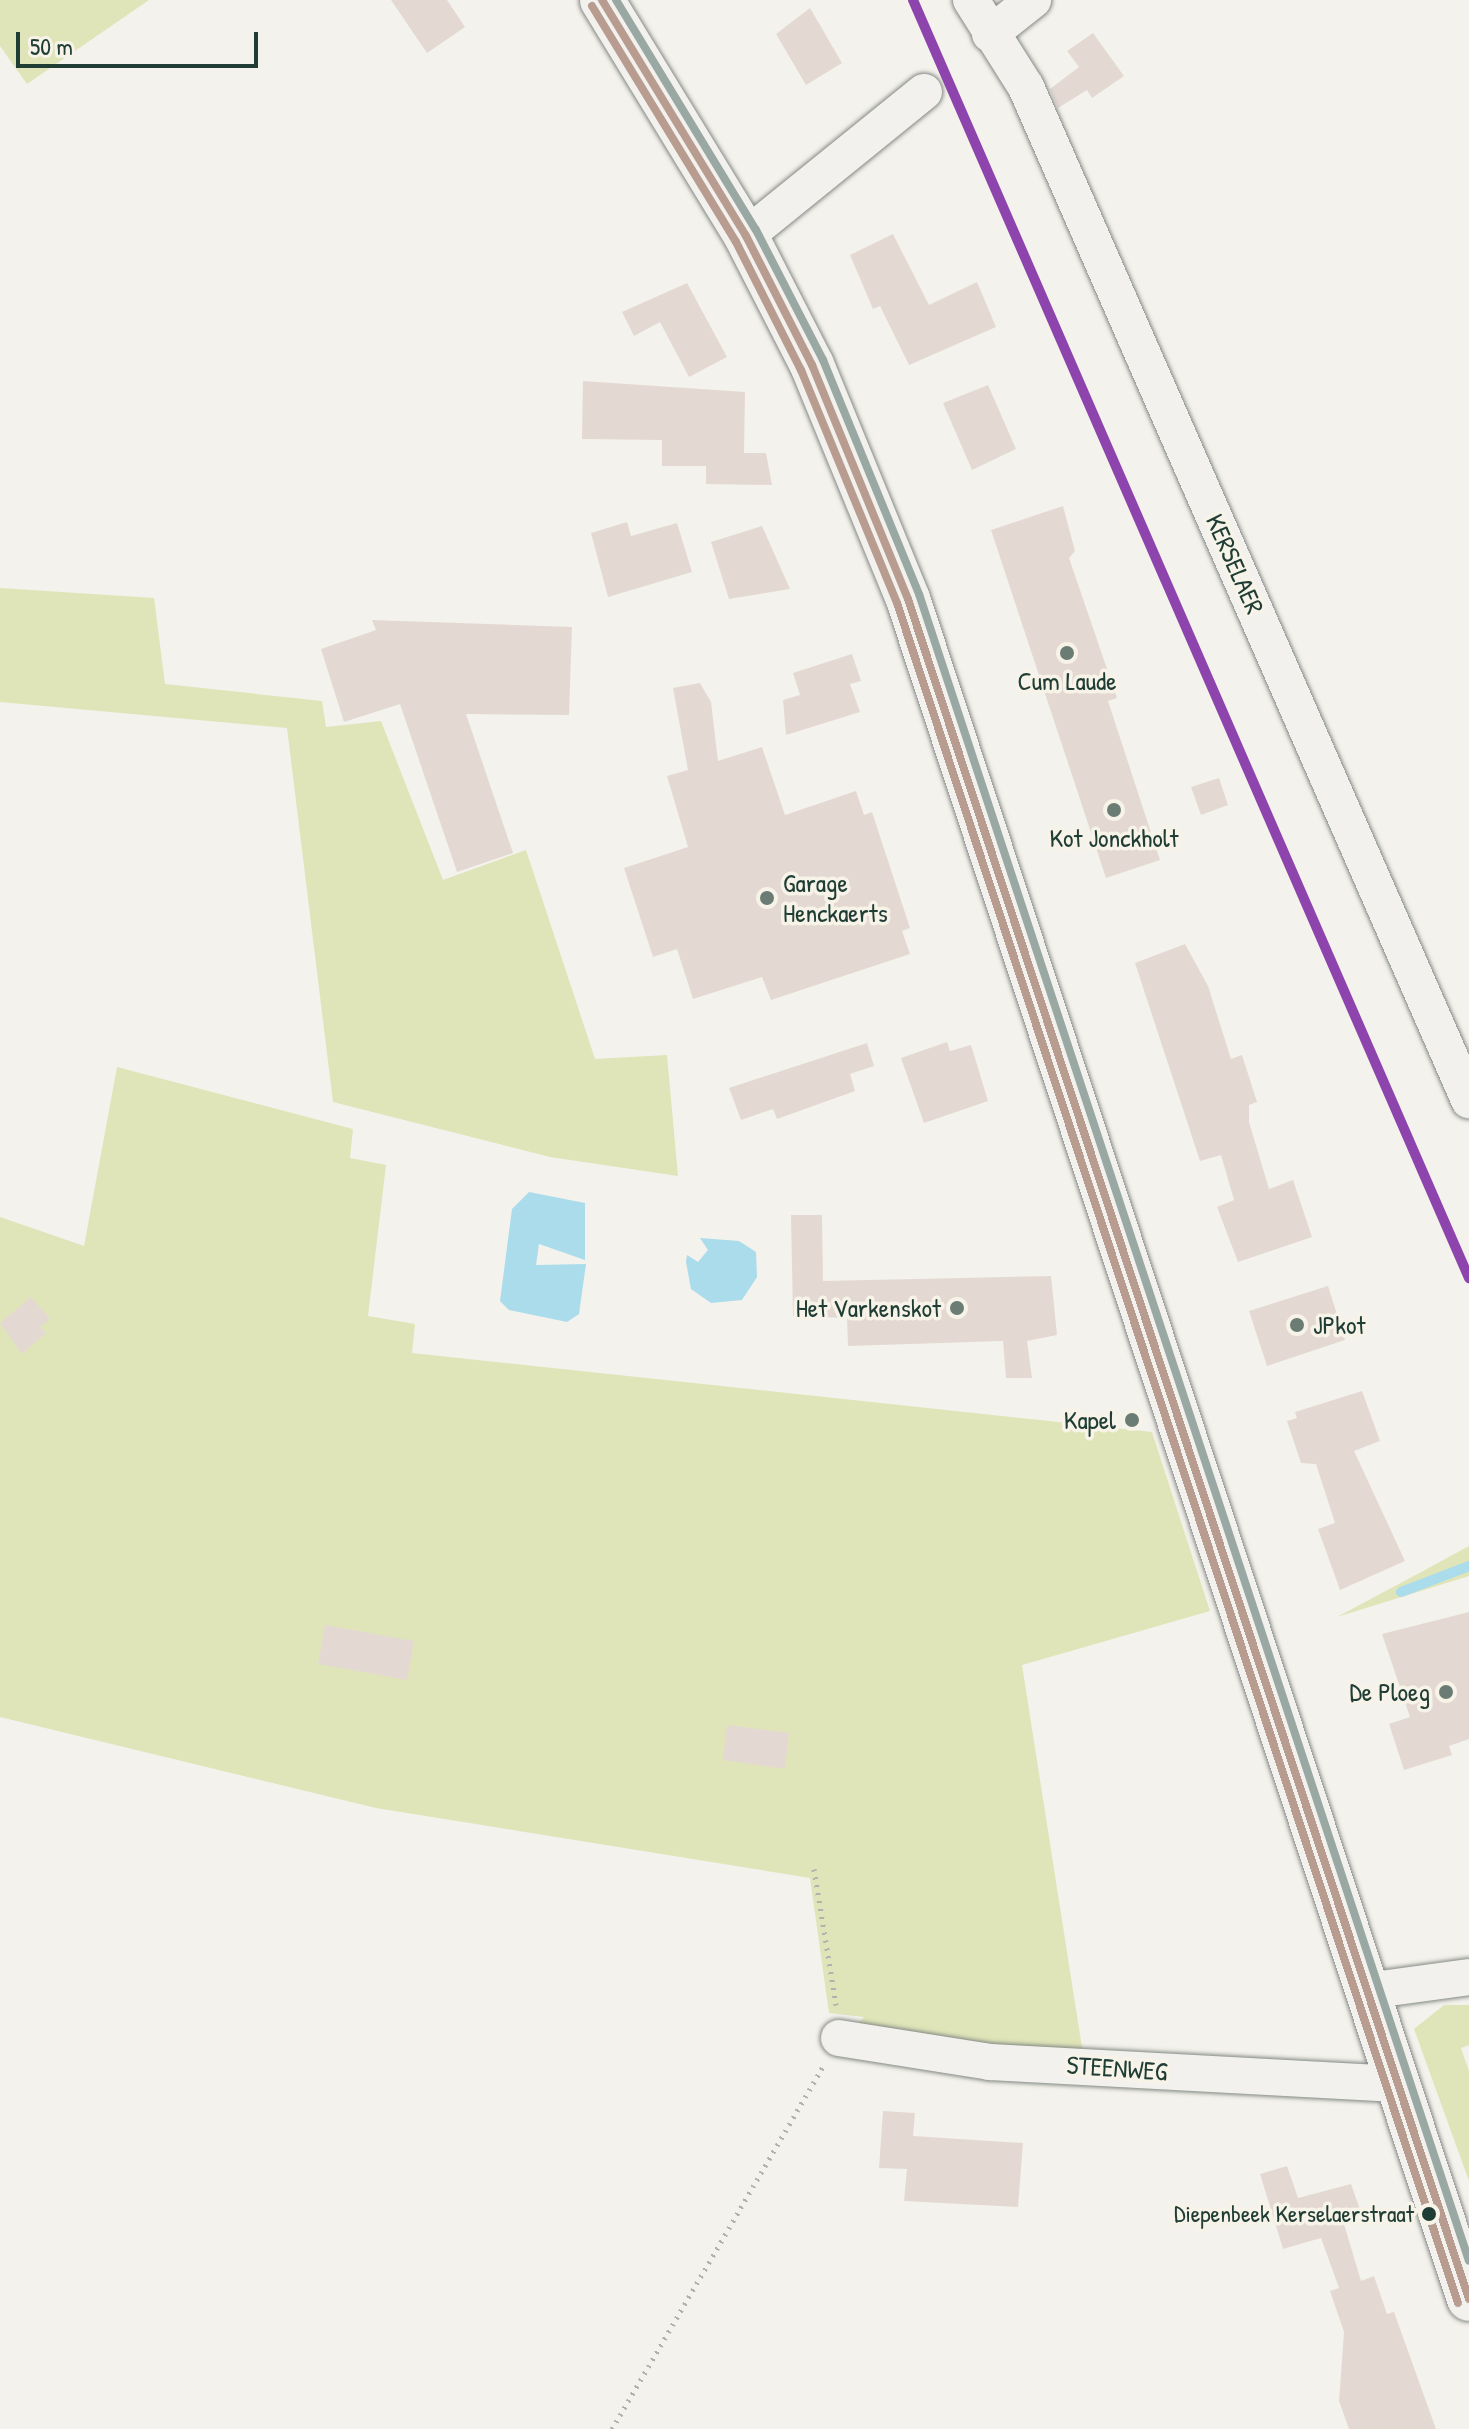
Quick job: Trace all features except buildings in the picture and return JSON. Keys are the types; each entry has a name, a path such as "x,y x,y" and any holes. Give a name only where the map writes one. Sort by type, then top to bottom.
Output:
{"main road":[{"path":"602,0 746,236 812,365 908,599 1469,2299"}],"street":[{"name":"KERSELAER","path":"971,0 1026,87 1469,1100"},
{"path":"990,34 1033,0"},
{"path":"746,236 924,92"},
{"path":"1367,1991 1469,1977"},
{"name":"STEENWEG","path":"839,2038 990,2062 1397,2084"}],"path":[{"path":"612,2429 839,2038 814,1869"}],"green space":[{"path":"0,0 149,0 27,84 0,46"},
{"path":"0,588 154,598 165,684 322,701 326,727 381,721 443,880 526,850 595,1059 667,1055 678,1176 550,1157 333,1102 287,728 0,702"},
{"path":"117,1067 353,1129 350,1158 386,1165 368,1316 415,1324 412,1353 1152,1432 1210,1611 1022,1665 1083,2054 836,2046 864,2017 829,2013 810,1878 376,1808 0,1717 0,1217 84,1246"},
{"path":"1469,1546 1469,1576 1337,1617 1423,1571"},
{"path":"1444,2005 1469,2005 1469,2045 1461,2048 1469,2071 1469,2181 1414,2029"}],"water":[{"path":"529,1192 585,1203 585,1260 539,1244 536,1265 586,1264 579,1314 567,1322 509,1310 500,1301 512,1209"},
{"path":"700,1238 739,1241 756,1252 757,1277 742,1300 711,1303 691,1289 687,1255 698,1262 708,1250"}],"waterway":[{"path":"1401,1592 1469,1566"}],"transit line":[{"path":"602,0 746,236 812,365 908,599 1469,2299"},
{"path":"616,0 756,230 823,360 919,594 1469,2261"},
{"path":"913,0 1469,1278"},
{"path":"592,6 736,242 801,370 897,603 1458,2303"}],"place":[{"name":"Cum Laude","path":"1067,653"},
{"name":"Kot Jonckholt","path":"1114,810"},
{"name":"Garage Henckaerts","path":"767,898"},
{"name":"Het Varkenskot","path":"957,1308"},
{"name":"JPkot","path":"1297,1325"},
{"name":"Kapel","path":"1132,1420"},
{"name":"De Ploeg","path":"1446,1692"},
{"name":"Diepenbeek Kerselaerstraat","path":"1429,2214"}]}
